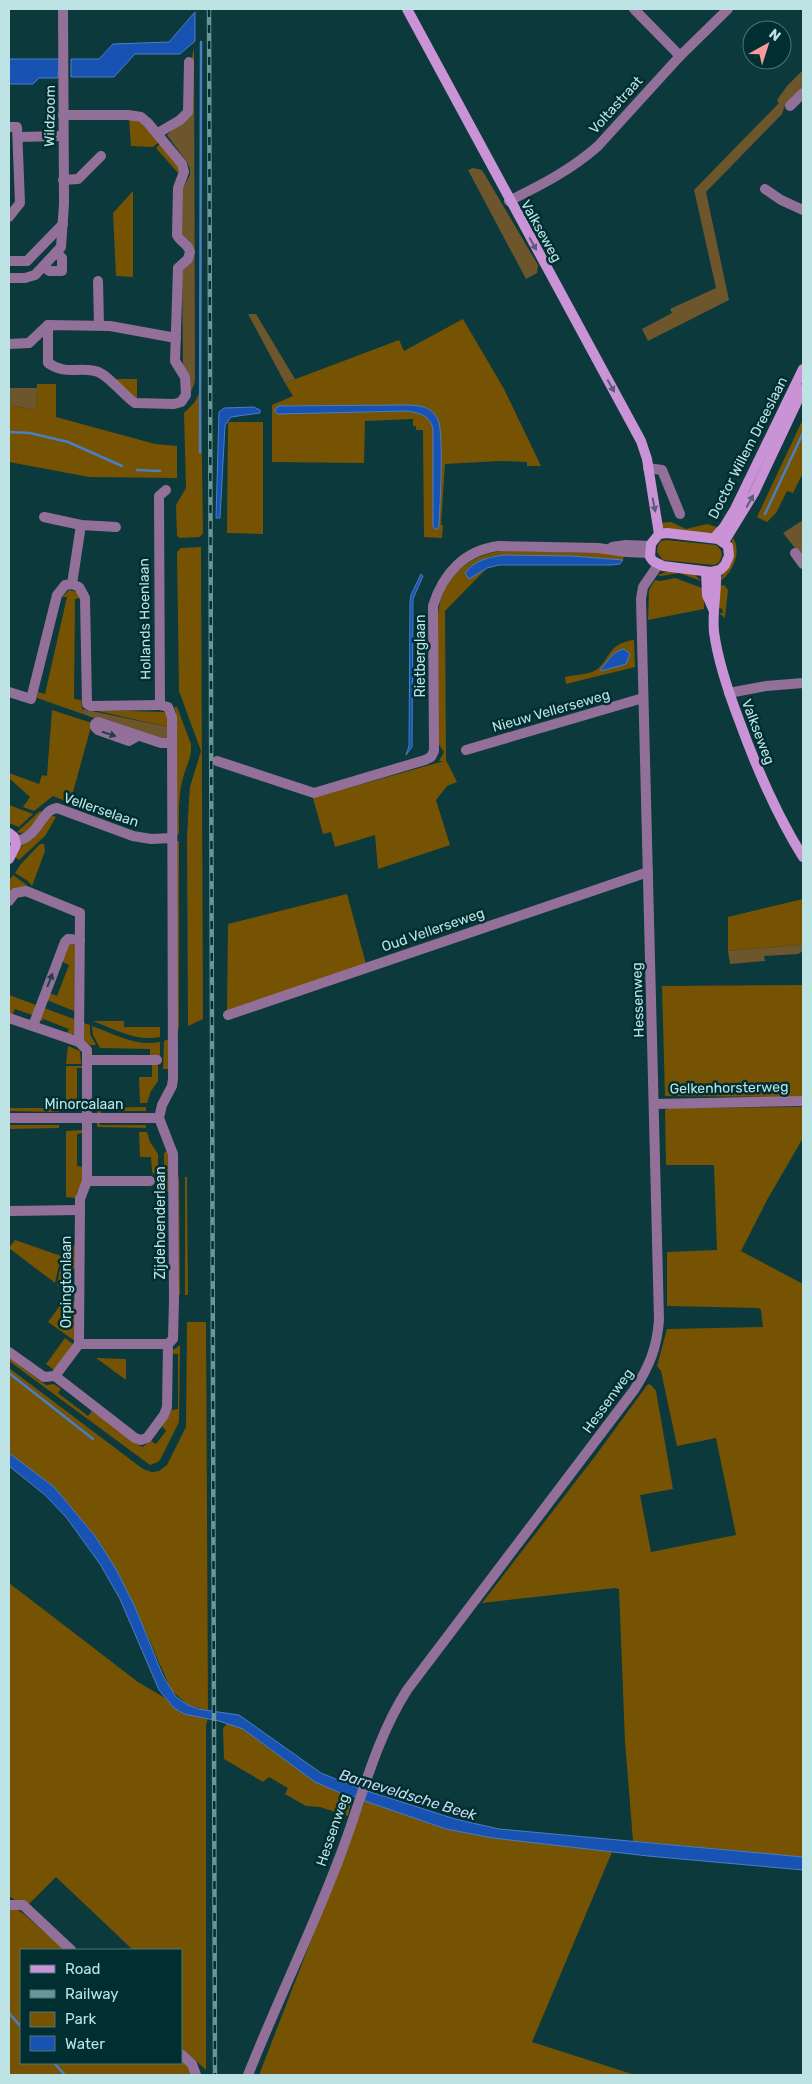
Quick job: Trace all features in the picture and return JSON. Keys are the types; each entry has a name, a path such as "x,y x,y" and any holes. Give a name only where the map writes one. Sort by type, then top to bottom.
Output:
{"main road":[{"name":"Valkseweg","path":"407,9 509,201 641,441 648,468 659,534"},
{"name":"Doctor Willem Dreeslaan","path":"714,538 724,527 735,509 803,371"},
{"name":"Doctor Willem Dreeslaan","path":"724,542 754,493 803,389"},
{"path":"667,533 714,538 728,546 729,556 725,564 716,572 658,565 653,561 650,550 659,534 667,533"},
{"name":"Valkseweg","path":"706,572 707,595 713,608"},
{"name":"Valkseweg","path":"716,572 716,594 713,608 716,646 729,694 757,770 789,835 803,857"},
{"path":"9,859 16,849 12,837"}],"street":[{"name":"Wildzoom","path":"9,278 30,277 57,253 62,241 63,9"},
{"path":"634,9 680,56"},
{"name":"Voltastraat","path":"509,201 558,176 598,146 680,56 728,9"},
{"path":"158,134 180,120 188,112 189,62"},
{"path":"790,106 803,93"},
{"path":"48,325 48,363 58,370 95,370 103,374 124,396 135,403 174,404 181,402 186,395 185,377 175,361 178,268 188,260 190,252 186,242 178,238 177,235 178,188 184,172 180,161 145,120 136,116 63,114"},
{"path":"9,127 17,127 20,203 9,217"},
{"path":"18,137 63,136"},
{"path":"63,180 78,179 101,156"},
{"path":"765,189 781,200 803,210"},
{"path":"9,261 26,261 63,224"},
{"name":"Wildzoom","path":"44,266 49,271 62,271 62,258 57,253"},
{"path":"98,281 99,326"},
{"path":"9,344 29,342 48,325 110,326 176,338"},
{"path":"648,468 662,470 680,514"},
{"name":"Hollands Hoenlaan","path":"160,705 159,496 166,490"},
{"path":"44,517 81,525 116,527"},
{"path":"72,584 81,525"},
{"name":"Rietberglaan","path":"217,761 314,793 418,763 431,757 434,751 433,606 438,590 446,575 461,560 474,552 488,547 598,548 626,545 650,550"},
{"path":"795,553 803,564"},
{"name":"Hessenweg","path":"248,2075 333,1873 387,1724 407,1690 634,1390 651,1362 659,1320 642,592 643,587 658,565"},
{"path":"9,692 31,699 57,595 65,585 72,584 79,586 85,598 87,704 91,706 160,705 171,710 173,1079 159,1118"},
{"path":"729,694 766,686 803,683"},
{"name":"Nieuw Vellerseweg","path":"466,750 643,698"},
{"path":"138,736 161,743 172,743"},
{"name":"Vellerselaan","path":"12,837 32,834 48,813 57,808 133,836 151,839 172,838"},
{"name":"Oud Vellerseweg","path":"228,1015 648,872"},
{"path":"9,901 15,893 26,891 80,913 79,1042"},
{"path":"33,1026 65,942 68,939 80,940"},
{"path":"9,1018 79,1042 87,1050 87,1060 157,1060"},
{"name":"Orpingtonlaan","path":"54,1376 79,1344 80,1195 85,1189 87,1181 87,1060"},
{"name":"Gelkenhorsterweg","path":"655,1104 803,1101"},
{"name":"Minorcalaan","path":"9,1118 159,1118"},
{"name":"Zijdehoenderlaan","path":"9,1352 44,1378 54,1376 135,1438 141,1440 146,1438 164,1415 167,1407 168,1344 172,1339 174,1300 173,1154 171,1146 162,1130 159,1118"},
{"path":"87,1181 150,1180"},
{"path":"9,1211 80,1210"},
{"path":"79,1344 168,1344"},
{"path":"9,1905 22,1905 70,1949"},
{"path":"182,2055 192,2064 196,2075"}],"green space":[{"path":"129,118 141,123 159,142 153,147 131,146"},
{"path":"160,144 178,164 179,174 156,148"},
{"path":"133,191 133,277 116,276 113,213"},
{"path":"463,319 504,389 541,466 527,466 527,462 500,461 445,464 441,525 443,525 442,538 424,537 423,430 416,430 416,426 413,426 413,419 365,421 364,463 272,462 272,405 293,396 285,383 399,340 404,351","holes":["425,407 438,420 440,430 435,529 433,526 433,428 426,417 407,411 278,414"]},
{"path":"117,379 137,379 137,400 117,385"},
{"path":"37,384 56,384 56,417 155,444 177,446 177,478 89,477 9,462 9,405 36,410"},
{"path":"201,390 203,533 200,537 180,538 177,536 176,505 186,488 184,413 194,403"},
{"path":"803,419 803,473 793,493 787,491 776,513 767,522 757,517"},
{"path":"228,422 263,422 263,534 227,533"},
{"path":"671,522 686,529 707,524 720,528 707,534 683,533 661,529 659,523"},
{"path":"733,538 737,549 735,561 729,573 720,581 732,560"},
{"path":"661,541 716,545 722,556 717,564 713,565 663,560 657,552 658,545"},
{"path":"201,547 203,1019 188,1026 187,837 190,787 201,751 179,691 177,552 181,548"},
{"path":"503,551 603,553 624,556 623,560 504,555 489,557 469,567 469,579 487,568 445,611 446,760 457,782 447,786 436,800 450,845 378,869 375,835 335,847 331,832 323,834 313,798 444,761 439,761 444,752 438,743 438,614 441,601 451,579 459,570 479,557"},
{"path":"672,570 692,572 701,581 679,573 657,575"},
{"path":"675,578 704,590 704,609 648,620 649,590 655,580"},
{"path":"724,585 728,590 725,618 719,613 723,613 722,609 719,608 719,586"},
{"path":"69,590 77,592 80,598 75,599 74,699 81,700 83,714 37,698 38,692 45,694 67,597 62,597"},
{"path":"634,640 635,667 566,684 565,677 586,674 598,669 618,645"},
{"path":"174,707 177,707 191,744 190,757 181,785 179,834 176,836 176,712"},
{"path":"52,710 92,723 70,803 53,796 34,811 23,807 30,797 9,778 9,773 39,784 42,775 47,776"},
{"path":"93,710 164,712 168,717 168,727"},
{"path":"9,805 33,814 19,827 9,823"},
{"path":"40,811 42,812 29,830 22,833 17,832"},
{"path":"50,815 56,817 45,836 19,860 15,857 22,845 33,839"},
{"path":"176,841 179,841 179,1028 177,1031"},
{"path":"40,844 44,844 45,851 32,886 28,881 15,873"},
{"path":"13,875 27,885 26,887 16,888 9,896 9,881"},
{"path":"347,894 366,964 227,1011 228,924"},
{"path":"803,899 803,941 799,945 728,951 728,917"},
{"path":"69,943 75,946 74,1011 47,1000 49,993 57,996 69,965 61,961"},
{"path":"803,985 803,1097 665,1096 662,986"},
{"path":"9,995 39,1006 32,1015 15,1009 12,1015 9,1014"},
{"path":"44,1008 74,1019 74,1034 66,1035 69,1029 43,1019 42,1021 39,1020"},
{"path":"93,1021 124,1021 124,1027 160,1027 160,1037 143,1038 134,1036"},
{"path":"84,1023 90,1025 90,1034 96,1045 90,1045 84,1040"},
{"path":"92,1026 134,1041 143,1043 160,1042 160,1056 150,1056 150,1049 100,1048 93,1035"},
{"path":"169,1039 169,1069 163,1069 164,1041"},
{"path":"68,1046 80,1051 81,1064 66,1064"},
{"path":"158,1064 158,1081 151,1091 147,1103 140,1103 139,1077 152,1077 152,1065"},
{"path":"66,1066 84,1066 84,1068 77,1068 77,1101 84,1101 84,1104 66,1105"},
{"path":"146,1107 146,1111 101,1111 101,1114 97,1114 97,1108"},
{"path":"803,1107 803,1138 767,1200 741,1251 803,1284 803,1857 633,1841 625,1741 619,1589 482,1603 648,1384 656,1391 673,1489 640,1495 651,1552 736,1535 716,1438 677,1446 661,1371 657,1366 667,1329 763,1327 761,1310 759,1308 667,1306 667,1252 717,1250 714,1165 666,1165 665,1110 668,1108"},
{"path":"9,1108 59,1108 59,1112 9,1111"},
{"path":"97,1122 100,1125 146,1125 146,1128 97,1127"},
{"path":"9,1125 59,1125 59,1128 9,1129"},
{"path":"83,1130 83,1133 77,1134 77,1166 84,1167 83,1184 77,1191 76,1198 66,1197 66,1131"},
{"path":"139,1132 147,1132 150,1142 158,1154 158,1178 152,1172 151,1157 140,1157"},
{"path":"168,1150 169,1192 164,1192 164,1153"},
{"path":"177,1177 179,1177 180,1295 178,1295"},
{"path":"185,1177 187,1177 188,1295 185,1295"},
{"path":"15,1240 61,1256 55,1283 9,1248"},
{"path":"69,1245 75,1245 76,1269 70,1270 69,1286 60,1286 57,1285 60,1270"},
{"path":"67,1296 76,1303 75,1341 48,1322"},
{"path":"187,1322 206,1322 208,1711 188,1705 171,1690 135,1607 117,1571 95,1536 54,1487 9,1453 9,1368 143,1469 152,1472 159,1471 167,1465 186,1427"},
{"path":"65,1338 73,1344 54,1370 46,1364"},
{"path":"180,1345 179,1422 160,1460 150,1465 9,1361 9,1358 46,1385 54,1384 61,1389 58,1393 88,1416 92,1411 142,1447 151,1441 156,1444 166,1431 162,1426 171,1410 178,1409 178,1354 172,1354 172,1351"},
{"path":"96,1358 126,1359 126,1380"},
{"path":"9,1583 138,1682 165,1698 174,1708 184,1714 208,1718 206,1725 206,2070 182,2048 182,1949 132,1949 56,1877 26,1907 9,1896"},
{"path":"227,1723 243,1729 315,1782 352,1798 348,1816 320,1807 306,1806 285,1794 288,1788 269,1777 263,1782 224,1759 223,1729"},
{"path":"365,1801 446,1829 493,1838 612,1852 532,2042 635,2075 259,2075"},
{"path":"15,1908 24,1914 64,1949 20,1949 20,2064 182,2064 182,2059 191,2068 194,2075 9,2075 9,1910"}],"shaded area":[{"path":"194,48 195,380 189,396 183,366 182,273 190,241 181,233 181,192 190,175 190,169 167,135 190,113 191,62"},
{"path":"803,70 803,86 785,105 782,114 706,192 729,300 648,341 642,329 672,313 670,309 716,288 694,190 779,103 777,100 787,86"},
{"path":"473,168 482,170 538,265 537,273 526,279 468,170"},
{"path":"248,314 256,314 295,379 285,383"},
{"path":"9,388 37,388 36,410 9,405"},
{"path":"803,520 803,558 783,533"},
{"path":"82,709 168,727 168,738 150,737 126,730 83,714"},
{"path":"803,941 803,951 798,954 764,956 765,961 730,964 728,951 799,945"}],"water":[{"path":"195,12 195,41 180,54 135,54 114,77 71,77 71,59 99,59 113,44 169,42"},
{"path":"9,59 59,59 58,78 39,78 33,84 11,84 9,83"},
{"path":"279,406 420,406 428,409 435,415 440,427 441,454 438,529 435,529 433,526 433,428 426,417 407,411 278,414 275,412 275,409"},
{"path":"254,407 260,410 260,413 231,417 225,425 220,518 216,518 219,412 224,408"},
{"path":"504,555 571,556 623,560 620,564 611,565 499,565 487,568 469,579 465,573 478,562"},
{"path":"421,574 423,576 413,599 412,747 406,755 409,746 410,602 411,595"},
{"path":"624,649 630,654 626,664 601,671 614,654"},
{"path":"9,1453 54,1487 95,1536 117,1571 135,1607 163,1676 176,1697 188,1705 198,1709 239,1715 321,1773 358,1788 455,1819 499,1829 803,1857 803,1870 648,1856 493,1838 446,1829 355,1796 352,1798 315,1782 243,1729 219,1721 184,1714 174,1708 159,1690 120,1599 100,1564 66,1517 45,1495 9,1466"}],"waterway":[{"path":"200,452 201,42"},
{"path":"9,432 30,433 68,442 122,466"},
{"path":"765,514 803,433"},
{"path":"137,470 160,471"},
{"path":"9,1373 93,1439"},
{"path":"9,2013 20,2026"},
{"path":"55,2064 65,2075"}],"railway":[{"path":"209,9 215,2075"}],"water label":[{"name":"Barneveldsche Beek","path":"408,1795"}]}
